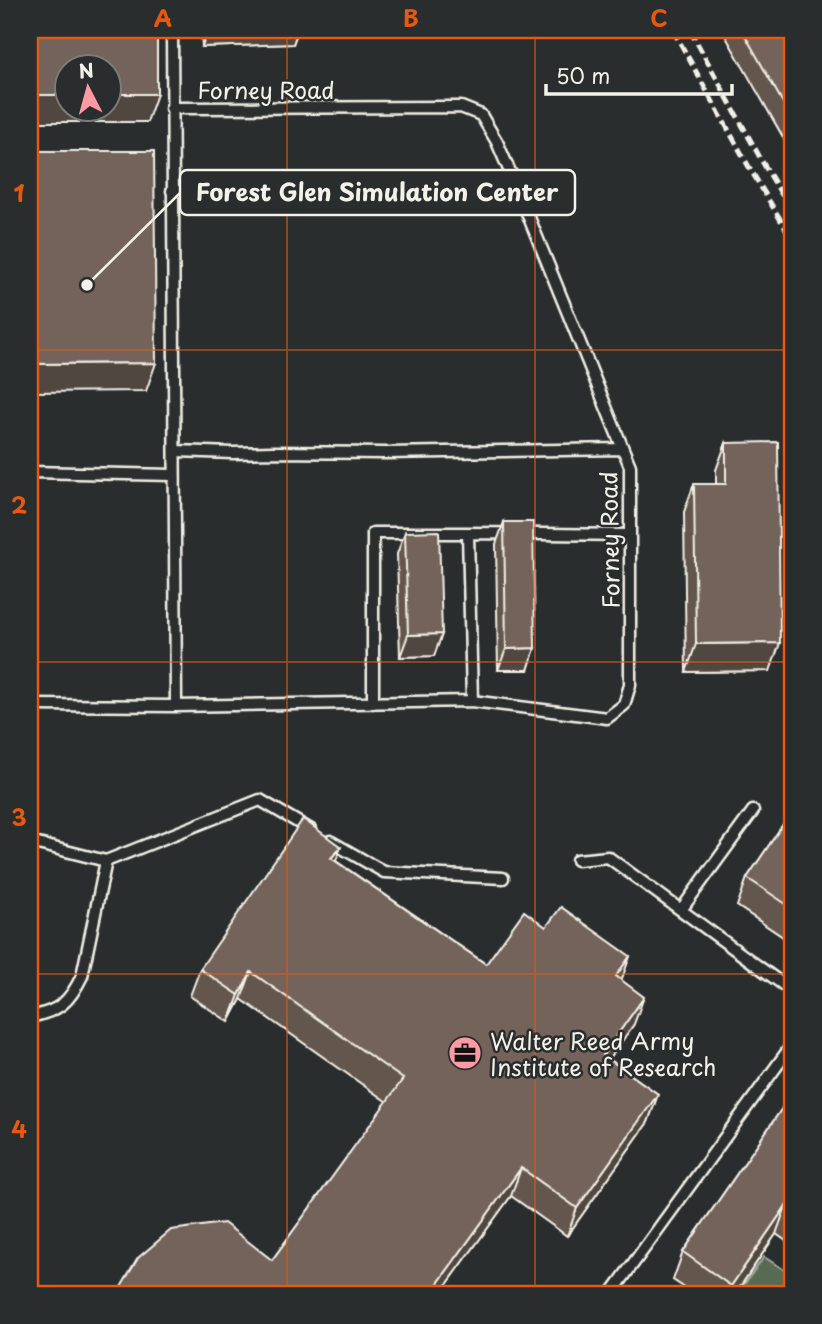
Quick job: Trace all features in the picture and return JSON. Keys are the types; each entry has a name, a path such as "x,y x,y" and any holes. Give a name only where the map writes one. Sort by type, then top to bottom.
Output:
{"lane":[{"path":"172,30 176,706"},
{"name":"Forney Road","path":"30,705 176,706 472,701 607,718 624,705 630,685 630,466 517,188 497,142 481,115 461,107 171,108"},
{"path":"172,191 517,188"},
{"path":"176,451 386,453 622,449"},
{"path":"30,472 173,475"},
{"path":"373,703 373,533 630,534"},
{"path":"468,533 472,701"},
{"path":"30,842 106,861 260,800 384,872 503,878"},
{"path":"681,910 753,811"},
{"path":"577,860 608,857 792,991"},
{"path":"30,1017 47,1013 62,1004 74,992 82,976 106,861"},
{"path":"611,1294 792,1045"}],"green space":[{"path":"764,1257 791,1274 792,1272 792,1294 737,1294"}],"building":[{"path":"30,30 157,30 157,94 122,94 122,52 52,52 52,95 30,95"},
{"path":"742,30 792,30 792,119"},
{"path":"30,151 154,151 156,363 30,364"},
{"path":"778,442 780,643 696,644 694,484 726,484 726,443"},
{"path":"504,522 533,522 535,648 506,649"},
{"path":"439,531 442,634 408,635 405,532"},
{"path":"792,811 792,908 747,878"},
{"name":"Walter Reed Army Institute of Research","path":"303,819 341,847 331,858 486,964 524,911 546,927 561,907 630,956 616,976 644,997 603,1055 658,1094 577,1208 521,1168 430,1294 117,1294 138,1258 171,1230 224,1223 272,1260 403,1079 251,972 239,995 200,969"},
{"path":"792,1094 792,1210 786,1206 731,1286 683,1252"}],"railway":[{"path":"673,30 792,239"},
{"path":"690,30 792,212"}],"place":[{"name":"Forest Glen Simulation Center","path":"87,285"},
{"name":"Walter Reed Army Institute of Research","path":"465,1053"}]}
